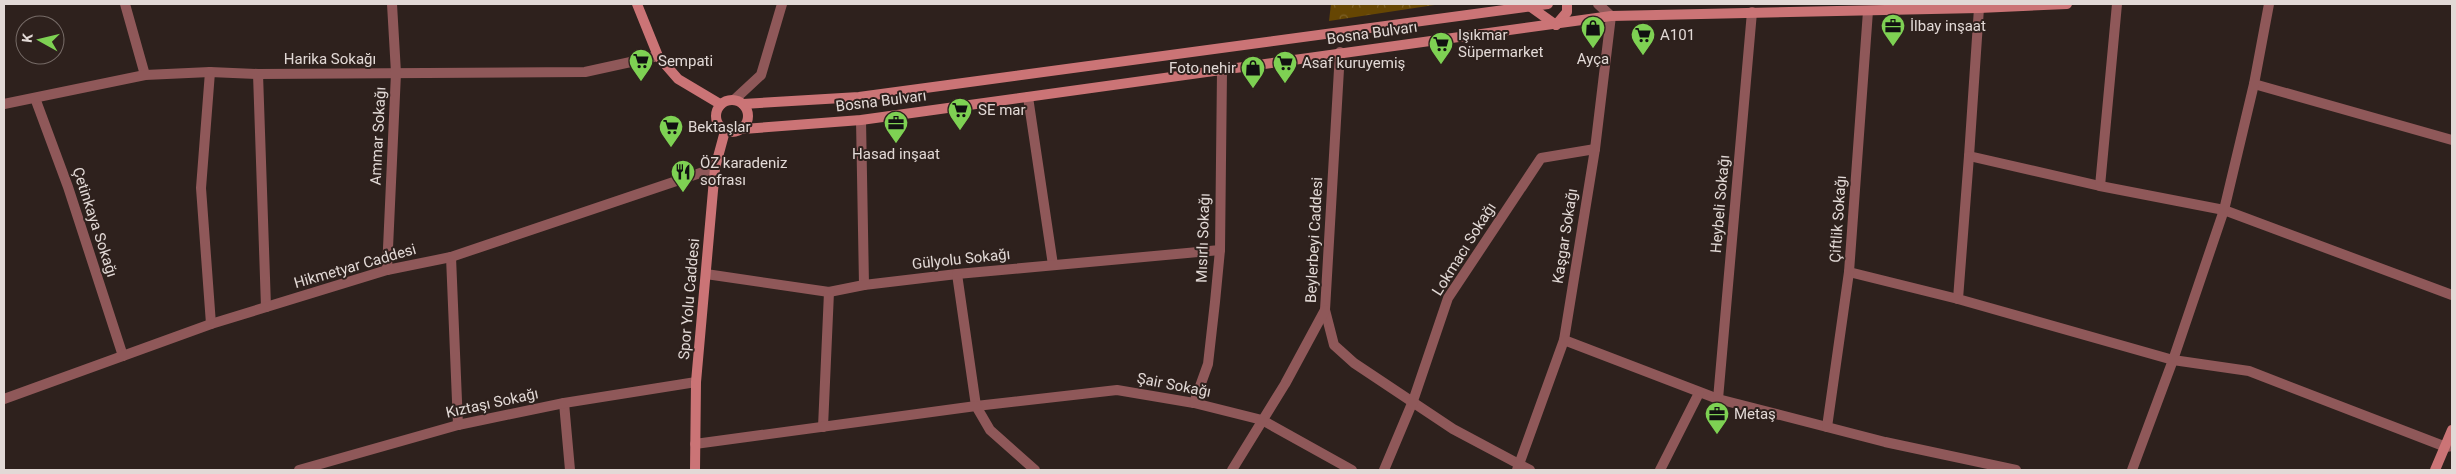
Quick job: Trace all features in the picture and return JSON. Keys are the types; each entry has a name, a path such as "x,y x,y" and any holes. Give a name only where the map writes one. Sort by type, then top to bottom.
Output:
{"main road":[{"path":"637,4 658,56 678,79 720,104 738,102 746,108 748,119 743,128 734,132 725,131 716,119 720,104"},
{"name":"Bosna Bulvarı","path":"738,102 859,97 1527,5 1548,4"},
{"path":"1527,5 1556,25 1567,12 1567,4"},
{"name":"Bosna Bulvarı","path":"743,128 861,120 1610,16 1868,11 2067,4"},
{"name":"Spor Yolu Caddesi","path":"695,470 696,382 715,168 725,131"},
{"path":"2435,470 2449,446 2452,430"}],"street":[{"path":"125,4 144,75"},
{"name":"Ammar Sokağı","path":"387,270 396,73 392,4"},
{"path":"738,102 761,75 782,4"},
{"path":"1598,4 1610,16"},
{"path":"2100,186 2117,4"},
{"path":"2132,470 2173,360 2224,210 2254,84 2269,4"},
{"path":"1958,299 1979,8"},
{"name":"Çiftlik Sokağı","path":"1827,427 1849,272 1868,11"},
{"name":"Heybeli Sokağı","path":"1718,399 1752,12"},
{"name":"Kaşgar Sokağı","path":"1518,468 1564,340 1595,149 1610,16"},
{"name":"Beylerbeyi Caddesi","path":"1340,52 1325,310 1334,345 1354,363 1413,400 1453,429 1518,468 1530,470"},
{"name":"Harika Sokağı","path":"4,104 144,75 210,72 258,74 585,72 658,56"},
{"name":"Mısırlı Sokağı","path":"1194,403 1208,364 1220,250 1222,71"},
{"path":"210,72 201,188 211,324"},
{"path":"258,74 266,307"},
{"path":"2254,84 2452,140"},
{"path":"1028,96 1053,264"},
{"name":"Çetinkaya Sokağı","path":"35,98 68,187 123,356"},
{"path":"861,120 864,285"},
{"name":"Lokmacı Sokağı","path":"1384,470 1413,400 1448,298 1541,158 1595,149"},
{"path":"1969,156 2100,186 2224,210 2452,295"},
{"name":"Hikmetyar Caddesi","path":"4,399 211,324 387,270 451,257 715,168"},
{"name":"Gülyolu Sokağı","path":"706,274 829,292 864,285 957,274 1220,250"},
{"path":"451,257 458,425"},
{"path":"1849,272 1958,299 2173,360 2249,371 2449,446"},
{"path":"957,274 976,406 990,430 1035,470"},
{"path":"823,427 829,292"},
{"path":"1232,470 1285,384 1325,310"},
{"path":"1564,340 1718,399 1827,427 2016,470"},
{"name":"Kıztaşı Sokağı","path":"298,470 458,425 564,403 696,382"},
{"name":"Şair Sokağı","path":"695,444 976,406 1117,390 1194,403 1262,420 1352,470"},
{"path":"1660,470 1699,393"},
{"path":"564,403 570,470"}],"green space":[{"path":"1331,4 1441,4 1329,21"}],"place":[{"name":"İlbay inşaat","path":"1893,47"},
{"name":"Ayça","path":"1593,49"},
{"name":"A101","path":"1643,56"},
{"name":"Işıkmar Süpermarket","path":"1441,65"},
{"name":"Sempati","path":"641,82"},
{"name":"Asaf kuruyemiş","path":"1285,84"},
{"name":"Foto nehir","path":"1253,89"},
{"name":"SE mar","path":"960,131"},
{"name":"Hasad inşaat","path":"896,144"},
{"name":"Bektaşlar","path":"671,148"},
{"name":"ÖZ karadeniz sofrası","path":"683,193"},
{"name":"Metaş","path":"1717,435"}]}
